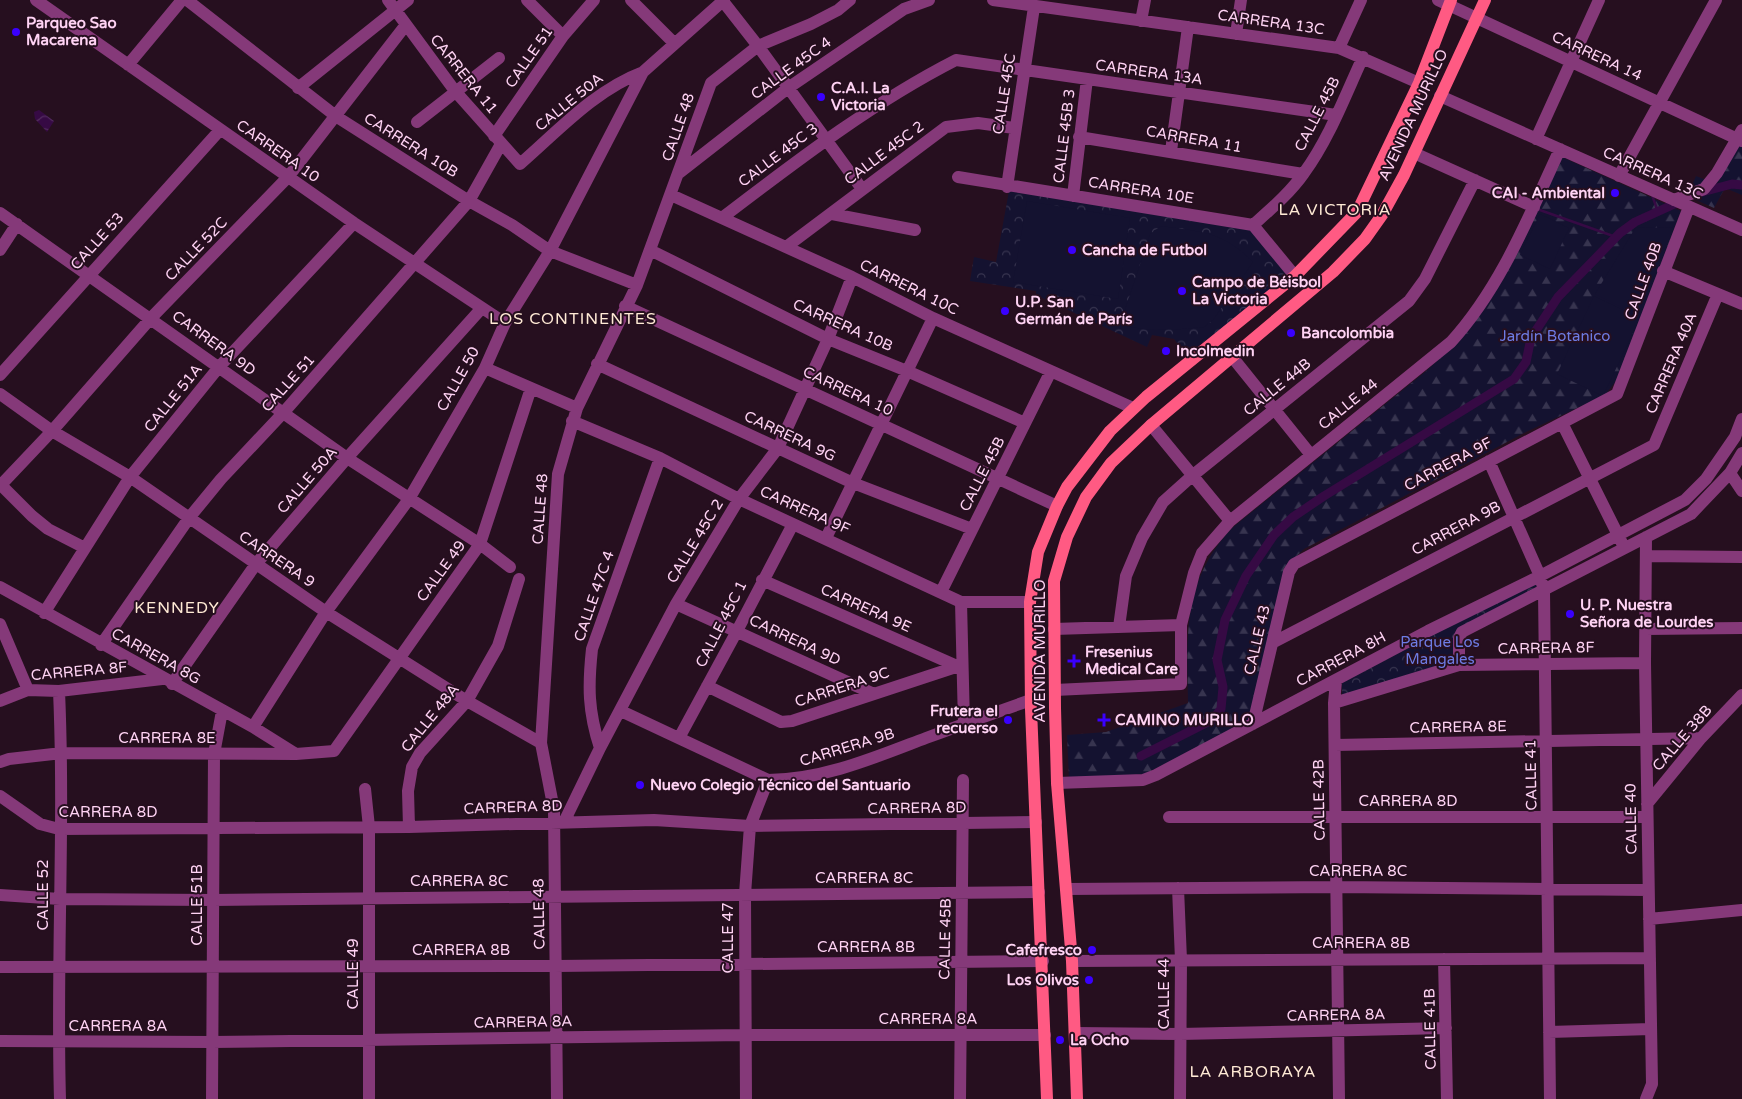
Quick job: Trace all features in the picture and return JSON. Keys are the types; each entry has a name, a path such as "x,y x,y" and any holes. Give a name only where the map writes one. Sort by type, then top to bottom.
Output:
{"main road":[{"name":"AVENIDA MURILLO","path":"1077,1099 1072,961 1057,783 1054,581 1064,544 1076,513 1111,463 1151,425 1334,272 1360,244 1382,215 1414,153 1485,0"},
{"name":"AVENIDA MURILLO","path":"1048,1099 1031,700 1030,602 1038,552 1056,506 1094,450 1133,408 1295,276 1349,222 1361,206 1420,83 1446,2"}],"street":[{"name":"CARRERA 10","path":"36,0 354,223 481,309 505,323"},
{"path":"128,65 182,0"},
{"name":"CARRERA 10B","path":"187,0 337,117 469,201 512,225 550,251 637,285"},
{"path":"298,88 391,6 408,0"},
{"path":"527,0 564,36"},
{"name":"CALLE 51","path":"102,645 189,518 221,479 284,412 469,201 497,140 564,36 594,0"},
{"path":"631,0 674,43"},
{"path":"723,0 862,189"},
{"name":"CALLE 50","path":"253,728 326,612 409,499 485,368 505,323 550,251 643,72 723,0"},
{"name":"CALLE 48","path":"557,1099 555,897 559,822 554,810 541,743 558,474 572,421 597,364 637,285 711,83 758,46 811,24 850,0"},
{"name":"CALLE 45C 4","path":"679,174 788,88 904,9 929,0"},
{"name":"CARRERA 13C","path":"993,0 1034,7 1053,5 1141,21 1339,48 1420,83"},
{"path":"1141,21 1144,0"},
{"path":"1236,34 1241,0"},
{"path":"1339,48 1361,0"},
{"path":"1536,139 1599,0"},
{"path":"1619,176 1716,0"},
{"name":"CARRERA 14","path":"1446,2 1658,103 1740,137"},
{"name":"CARRERA 11","path":"391,6 456,91 520,164"},
{"name":"CALLE 45C","path":"1007,186 1014,128 1034,7"},
{"name":"CALLE 52C","path":"1,485 52,431 151,318 288,177 337,117 405,26"},
{"path":"1171,151 1177,93 1188,28"},
{"path":"417,122 499,58"},
{"name":"CALLE 45B","path":"1253,225 1281,200 1303,174 1320,148 1363,58"},
{"name":"CARRERA 13A","path":"956,60 1336,115"},
{"name":"CALLE 45C 3","path":"724,217 825,139 927,75 956,60"},
{"name":"CALLE 50A","path":"520,164 601,94 625,79 643,72"},
{"name":"CALLE 45B 3","path":"1074,196 1079,137 1087,79"},
{"name":"CARRERA 13C","path":"1440,96 1742,230"},
{"name":"CALLE 45C 2","path":"786,247 946,127 978,123 1014,128"},
{"name":"CALLE 53","path":"0,375 220,130"},
{"name":"CARRERA 11","path":"1079,137 1303,174"},
{"path":"1681,203 1704,189 1717,173 1740,137"},
{"name":"CALLE 44","path":"1055,690 1181,684 1181,624 1202,553 1230,521 1451,342 1467,324 1496,281 1534,207 1560,149"},
{"path":"1414,153 1534,207"},
{"name":"CARRERA 10E","path":"958,177 1253,225"},
{"name":"CALLE 44B","path":"1119,627 1126,576 1142,538 1163,502 1274,409 1409,301 1426,279 1475,180"},
{"name":"CARRERA 10C","path":"671,195 724,217 933,318 1133,408"},
{"name":"CALLE 40B","path":"1617,394 1663,271 1681,203"},
{"name":"CARRERA 9D","path":"0,213 347,458 480,544 510,567"},
{"path":"832,214 914,230"},
{"name":"CALLE 51A","path":"44,613 130,477 219,368 354,223"},
{"path":"0,250 16,224"},
{"path":"1253,225 1295,276"},
{"name":"CARRERA 10B","path":"650,250 828,339 908,371 1025,423"},
{"path":"1663,271 1742,304"},
{"name":"CALLE 45C 2","path":"559,822 621,711 676,604 739,499 778,448 828,339 852,278"},
{"name":"CARRERA 40A","path":"1654,445 1718,294"},
{"name":"CARRERA 10","path":"625,306 1056,506"},
{"name":"CALLE 50A","path":"167,681 256,564 347,458 481,309"},
{"path":"826,538 933,318"},
{"path":"1233,358 1311,455"},
{"name":"CARRERA 9G","path":"597,364 853,483 972,529"},
{"path":"485,368 577,408"},
{"name":"CALLE 45B","path":"941,592 1051,371"},
{"name":"CALLE 49","path":"334,750 480,544 531,388"},
{"name":"CARRERA 9","path":"0,394 52,431 130,477 326,612 467,701 541,743"},
{"name":"CARRERA 9F","path":"1294,564 1617,394"},
{"name":"CARRERA 8H","path":"1459,665 1459,638 1462,632 1544,591 1685,500 1706,479 1735,437 1742,419"},
{"name":"CARRERA 9F","path":"572,421 660,458 739,499 961,602 1030,602"},
{"path":"1562,423 1588,479 1621,542"},
{"path":"1151,425 1230,521"},
{"name":"CARRERA 9B","path":"1274,642 1513,516 1654,445"},
{"path":"1742,453 1730,473 1742,492"},
{"name":"CALLE 47C 4","path":"600,748 591,719 589,678 592,649 660,458"},
{"name":"CALLE 41","path":"1489,461 1540,576 1544,591 1550,1099"},
{"name":"CARRERA 8H","path":"1057,783 1143,780 1254,724 1428,631 1540,576 1621,542 1646,537 1691,514 1730,473"},
{"path":"1,485 48,529 85,548"},
{"name":"CALLE 45C 1","path":"679,738 738,631 762,580 792,524"},
{"name":"CALLE 40","path":"1646,537 1645,663 1652,1084 1646,1099"},
{"path":"1646,556 1742,557"},
{"name":"CALLE 43","path":"1254,724 1289,572 1294,564"},
{"name":"CALLE 48A","path":"409,827 408,791 412,768 420,752 467,701 498,646 519,579"},
{"name":"CARRERA 9E","path":"762,580 960,665"},
{"name":"CARRERA 8G","path":"0,588 253,728 296,754"},
{"path":"961,602 960,665 964,724"},
{"name":"CARRERA 9D","path":"676,604 874,694"},
{"path":"0,624 28,690"},
{"path":"1054,629 1181,624"},
{"path":"1645,629 1742,628"},
{"name":"CARRERA 8F","path":"1334,703 1459,665 1645,663"},
{"name":"CARRERA 9C","path":"707,686 781,722 792,721 960,665"},
{"name":"CARRERA 8F","path":"0,701 28,690 59,691 167,681"},
{"name":"CALLE 42B","path":"1336,681 1334,703 1339,1099"},
{"name":"CALLE 52","path":"59,691 62,753 59,829 58,1042 60,1099"},
{"name":"CALLE 38B","path":"1647,810 1701,738 1742,695"},
{"name":"CARRERA 9B","path":"621,711 768,780 793,780 816,776 885,754 1031,700"},
{"name":"CALLE 51B","path":"212,1099 214,754 222,711"},
{"name":"CARRERA 8E","path":"1335,745 1701,738"},
{"name":"CARRERA 8E","path":"0,762 62,753 296,754 334,750"},
{"name":"CALLE 47","path":"746,1099 745,894 750,826 768,780"},
{"name":"CALLE 45B","path":"960,1099 963,780"},
{"name":"CALLE 49","path":"365,789 369,827 369,1099"},
{"name":"CARRERA 8D","path":"0,796 40,824 59,829 409,827 654,820 750,826 1036,822"},
{"name":"CARRERA 8D","path":"1168,816 1547,817 1647,810"},
{"name":"CARRERA 8C","path":"1067,889 1336,887 1648,890"},
{"name":"CALLE 44","path":"1178,888 1181,960 1180,1099"},
{"name":"CARRERA 8C","path":"0,895 60,899 213,900 1039,892"},
{"path":"1649,919 1742,910"},
{"name":"CARRERA 8B","path":"1072,961 1650,958"},
{"name":"CALLE 41B","path":"1444,959 1447,1099"},
{"name":"CARRERA 8B","path":"0,966 556,966 1043,961"},
{"name":"CARRERA 8A","path":"1075,1033 1180,1034 1446,1028"},
{"path":"1549,1032 1651,1029"},
{"name":"CARRERA 8A","path":"0,1041 212,1042 745,1035 1045,1035"}],"green space":[{"path":"1739,144 1742,146 1742,195 1725,188 1714,208 1687,196 1696,176 1716,184"},
{"name":"Jardín Botanico","path":"1562,157 1681,211 1616,381 1605,395 1526,432 1304,549 1284,568 1252,720 1145,774 1069,779 1067,735 1106,732 1188,703 1187,654 1191,610 1204,568 1216,548 1232,528 1425,372 1452,347"},
{"path":"1009,191 1250,228 1291,277 1186,355 1174,339 1152,335 1147,347 1036,295 1036,291 970,281 974,257 996,262"},
{"name":"Cancha de Futbol","path":"1027,201 1130,218 1118,299 1013,282"},
{"path":"1540,214 1569,228 1550,269 1520,255"},
{"name":"Campo de Béisbol La Victoria","path":"1161,226 1211,235 1231,244 1253,262 1213,320 1204,327 1148,330 1120,325 1150,234"},
{"path":"1636,227 1674,228 1641,317 1595,294"},
{"path":"1594,296 1640,318 1603,396 1557,374"},
{"name":"Parque Los Mangales","path":"1537,580 1540,585 1461,630 1457,662 1342,697 1342,683"}],"water":[{"path":"39,110 54,121 47,132 35,119 34,112"}],"waterway":[{"path":"1702,192 1732,184 1742,185"},
{"path":"1652,195 1658,212"},
{"path":"1141,756 1212,720 1221,709 1223,687 1217,660 1225,620 1246,576 1274,535 1293,517 1324,496 1514,379 1526,362 1531,338 1558,297 1620,233 1635,222 1681,201"},
{"path":"1537,209 1616,237"}],"place":[{"name":"Parqueo Sao Macarena","path":"16,32"},
{"name":"C.A.I. La Victoria","path":"821,97"},
{"name":"CAI - Ambiental","path":"1615,193"},
{"name":"Cancha de Futbol","path":"1072,250"},
{"name":"Campo de Béisbol La Victoria","path":"1182,291"},
{"name":"U.P. San Germán de París","path":"1005,311"},
{"name":"Bancolombia","path":"1291,333"},
{"name":"Incolmedin","path":"1166,351"},
{"name":"U. P. Nuestra Señora de Lourdes","path":"1570,614"},
{"name":"Fresenius Medical Care","path":"1074,661"},
{"name":"Frutera el recuerso","path":"1008,720"},
{"name":"CAMINO MURILLO","path":"1104,720"},
{"name":"Nuevo Colegio Técnico del Santuario","path":"640,785"},
{"name":"Cafefresco","path":"1092,950"},
{"name":"Los Olivos","path":"1089,980"},
{"name":"La Ocho","path":"1060,1040"}],"district":[{"name":"LA VICTORIA","path":"1335,209"},
{"name":"LOS CONTINENTES","path":"573,318"},
{"name":"KENNEDY","path":"177,607"},
{"name":"LA ARBORAYA","path":"1253,1071"}]}
